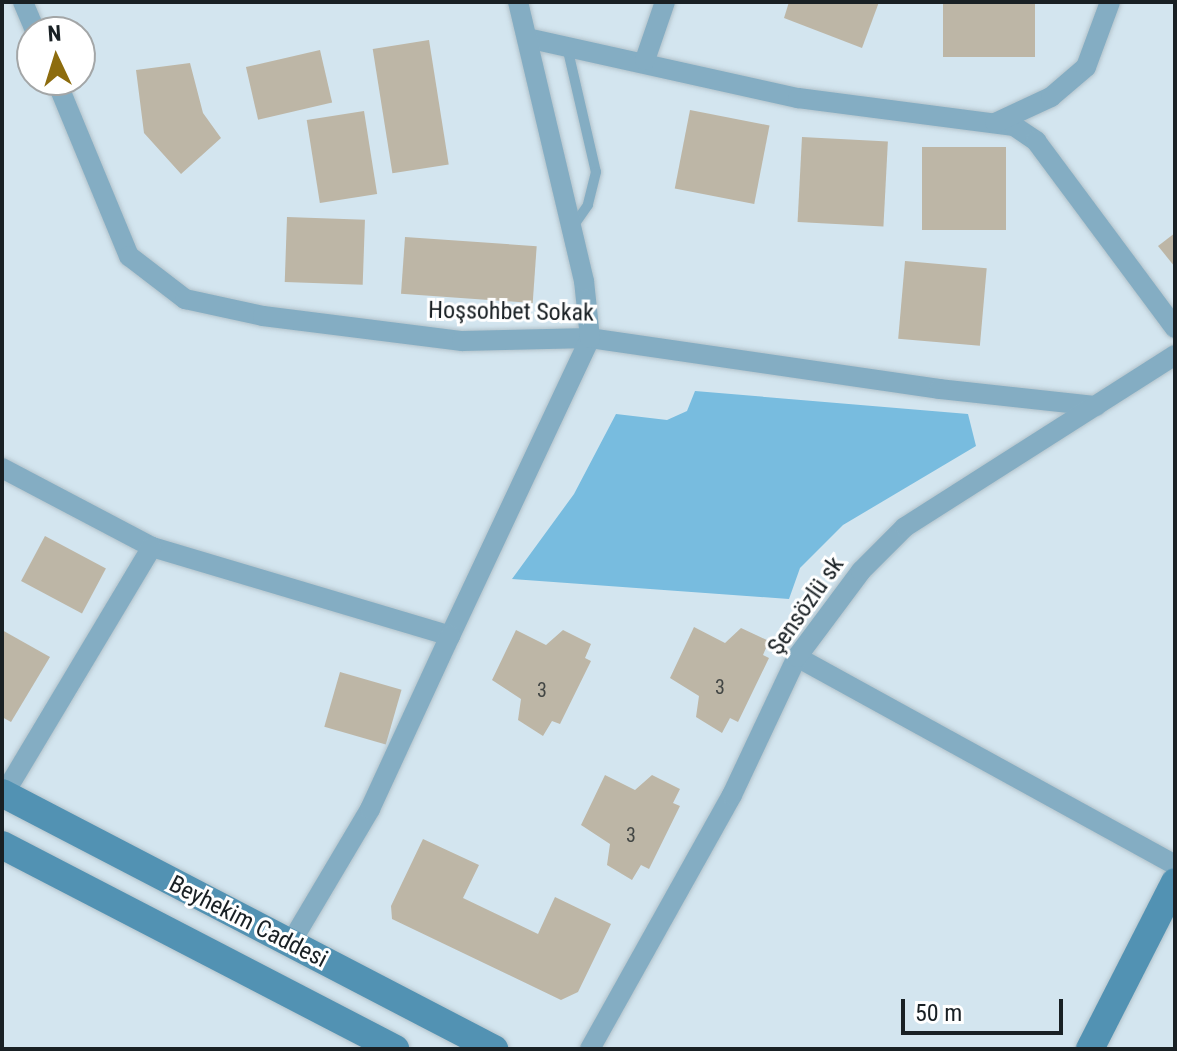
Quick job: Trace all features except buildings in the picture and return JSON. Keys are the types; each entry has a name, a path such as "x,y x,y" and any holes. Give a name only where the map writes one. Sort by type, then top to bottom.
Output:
{"main road":[{"name":"Beyhekim Caddesi","path":"3,793 494,1049"},
{"name":"Beyhekim Caddesi","path":"2,845 395,1049"},
{"path":"1090,1049 1175,882"}],"street":[{"path":"290,944 370,809 590,338 571,228 518,2"},
{"path":"645,60 665,2"},
{"path":"995,123 1051,97 1086,67 1110,2"},
{"path":"527,38 568,51 645,60 798,98 1014,126 1036,141 1175,328"},
{"name":"Hoşsohbet Sokak","path":"63,96 129,256 185,299 263,316 462,341 590,338 939,389 1096,406"},
{"name":"Şensözlü sk","path":"590,1049 732,795 797,657 861,571 905,527 1175,355"},
{"path":"2,468 152,547 450,636"},
{"path":"3,793 152,547"},
{"path":"797,657 1175,865"}],"lane":[{"path":"568,51 596,172 588,205 571,228"}],"shaded area":[{"path":"695,391 968,414 976,446 843,525 800,568 789,599 512,579 574,494 616,414 667,420 687,411"}]}
